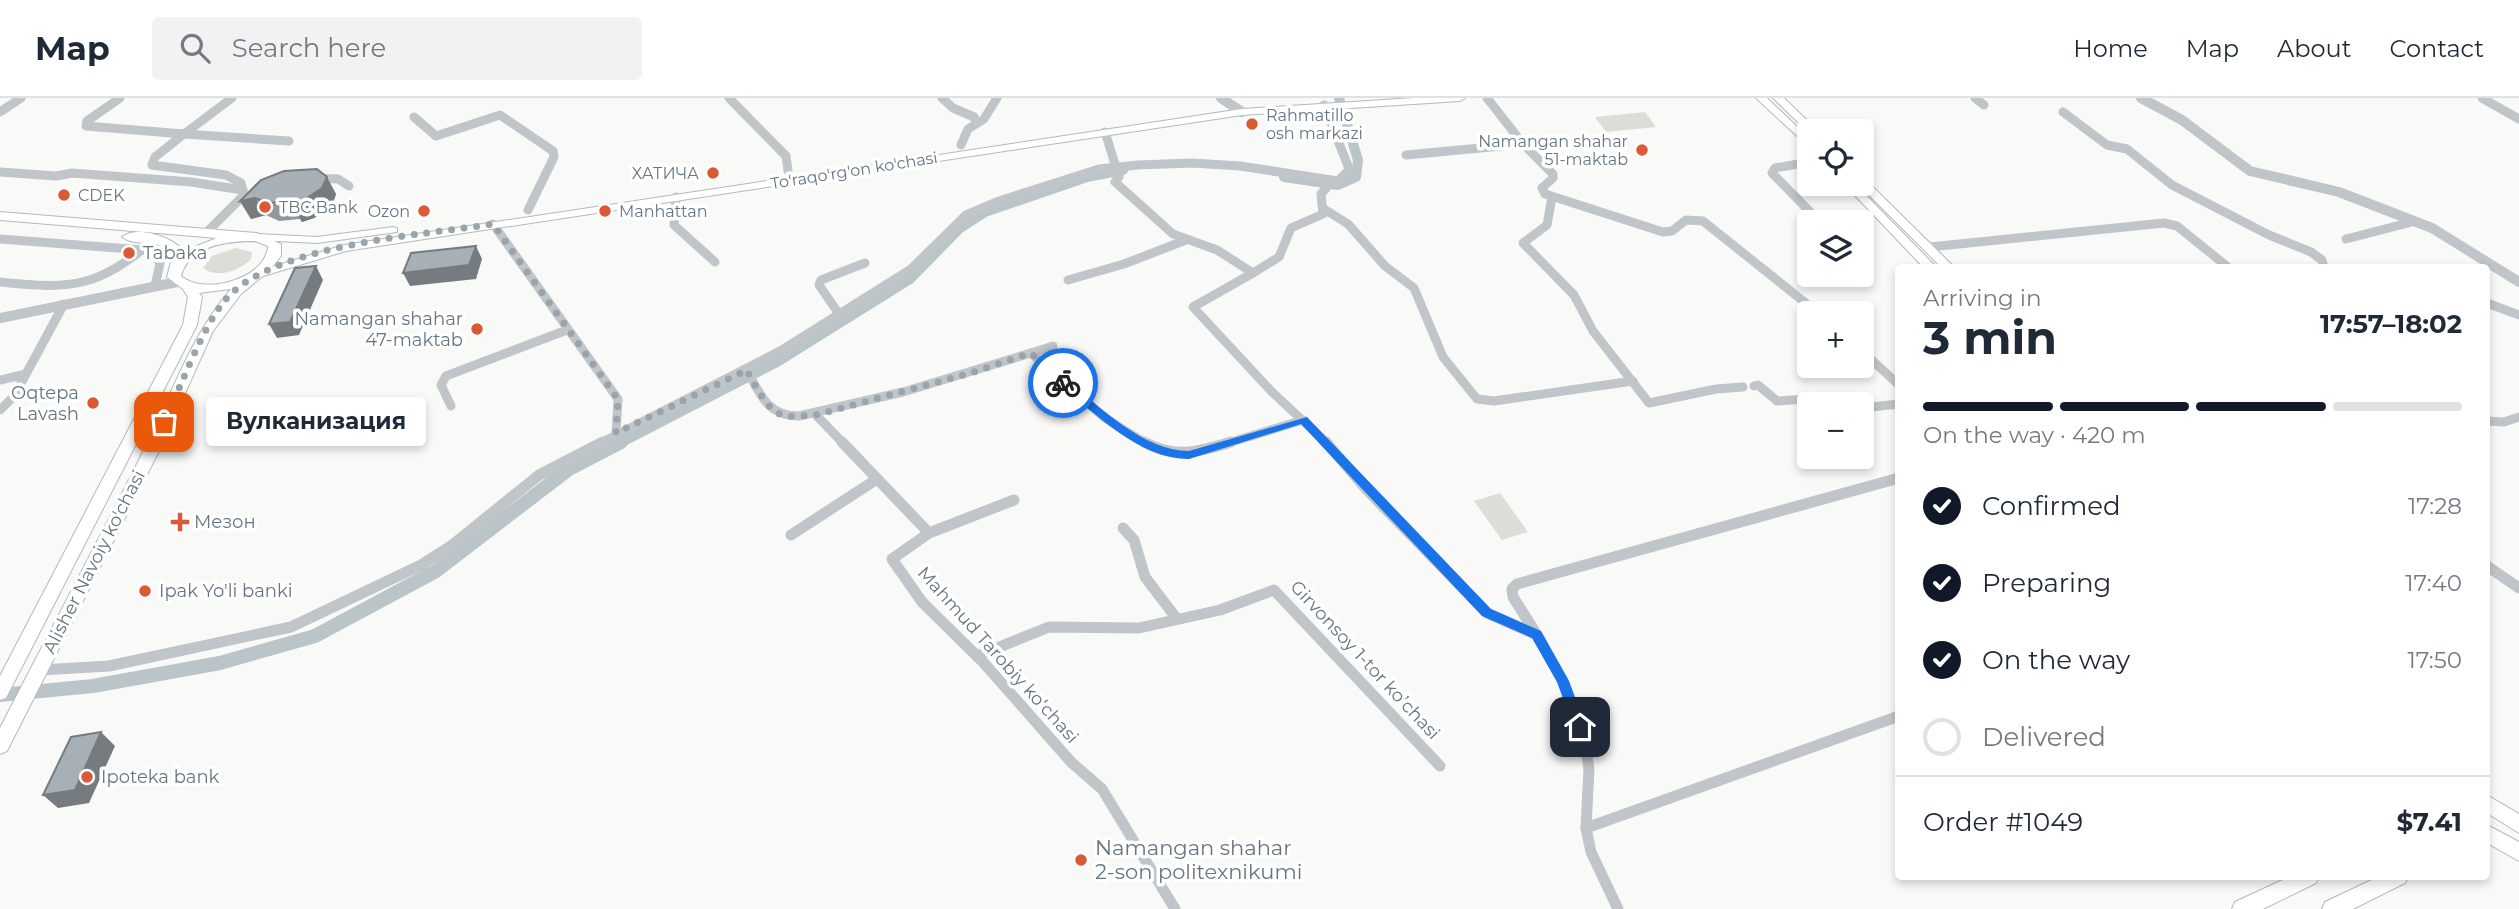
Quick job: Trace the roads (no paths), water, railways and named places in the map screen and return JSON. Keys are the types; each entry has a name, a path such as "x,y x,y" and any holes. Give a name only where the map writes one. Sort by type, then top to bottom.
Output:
{"main road":[{"name":"To'raqo'rg'on ko'chasi","path":"257,237 317,240 961,145 1226,101 1306,98"},
{"name":"To'raqo'rg'on ko'chasi","path":"254,275 317,253 1242,111 1460,98"},
{"path":"1761,98 1797,133"},
{"path":"1777,98 1800,119"},
{"path":"1874,193 1945,264"},
{"path":"1861,196 1927,264"},
{"path":"0,216 257,237"},
{"path":"0,226 156,239 173,244 179,253 179,264"},
{"path":"5,679 190,325 195,297 174,271 179,264 214,242 257,237"},
{"name":"Alisher Navoiy ko'chasi","path":"0,746 216,313 237,288 266,267 277,251 275,244 257,237"},
{"path":"183,285 221,287 254,275"},
{"path":"2490,805 2519,827"},
{"path":"2490,838 2519,827"},
{"path":"2490,838 2519,852"},
{"path":"2242,909 2303,880"},
{"path":"2332,909 2392,880"}],"street":[{"path":"0,112 21,98"},
{"path":"120,98 87,121 86,126 289,141"},
{"path":"232,98 155,157 152,165 226,175 241,183 243,192"},
{"path":"729,98 786,156 789,171"},
{"path":"942,98 953,108 974,117 976,122"},
{"path":"961,145 965,134 976,122 984,119 997,98"},
{"path":"1487,98 1523,144 1553,174 1553,178 1542,191 1552,197 1663,232 1672,231 1686,220 1703,221 1803,301"},
{"path":"1976,98 1984,105"},
{"path":"2141,98 2191,126 2250,171 2339,192 2454,239 2519,282"},
{"path":"2482,98 2519,120"},
{"path":"1226,101 1242,111"},
{"path":"37,673 108,666 291,627 421,565 451,546 533,480 616,433 748,371 911,269 947,230 966,215 1072,176 1117,169 1217,164 1332,181 1342,179 1348,166 1324,106"},
{"path":"2063,112 2108,145 2127,149 2172,186 2269,235 2311,252 2322,260 2323,264"},
{"path":"414,117 437,136 500,115 553,151 554,158 528,210"},
{"path":"1105,132 1119,177 1115,182 1159,223 1186,240 1217,250 1254,273"},
{"path":"1406,155 1523,144"},
{"path":"1797,164 1775,168 1772,173 1807,210"},
{"path":"3,174 56,176 72,173 191,182 255,192"},
{"path":"308,178 338,179 349,186"},
{"path":"1332,181 1325,188 1320,200 1324,214 1291,229 1289,244 1276,262 1193,307 1272,392 1303,419 1487,612 1537,635"},
{"path":"207,232 243,192"},
{"path":"676,197 674,225 715,262"},
{"path":"1552,197 1547,225 1524,245 1570,290 1593,331 1651,404 1716,389 1743,387"},
{"path":"1324,209 1348,224 1385,266 1414,288 1443,357 1477,399 1494,401 1633,381"},
{"path":"2346,239 2412,222"},
{"path":"1930,247 2164,223 2177,226 2224,264"},
{"path":"493,224 566,330 618,399 616,433"},
{"path":"0,239 143,250 153,254 160,263 155,286"},
{"path":"0,282 71,287 105,278 156,239"},
{"path":"1068,280 1124,264 1186,240"},
{"path":"839,314 820,285 821,280 864,263"},
{"path":"0,317 155,286 183,285"},
{"path":"0,410 14,396 64,304"},
{"path":"2490,304 2519,316"},
{"path":"451,406 441,385 446,376 566,330"},
{"path":"748,371 754,383 784,416 816,415 971,373 1053,346"},
{"path":"1031,353 1102,415 1131,435 1170,455 1189,455 1303,419"},
{"path":"1874,362 1895,381"},
{"path":"0,380 26,373"},
{"path":"1754,386 1758,385 1777,401 1797,400"},
{"path":"1874,405 1895,404"},
{"path":"816,415 929,533 1014,500"},
{"path":"2490,421 2504,422 2519,417"},
{"path":"791,536 877,479"},
{"path":"1618,909 1591,852 1586,828 1589,769 1585,742 1563,681 1513,597 1512,589 1517,584 1895,479"},
{"path":"1123,528 1134,540 1145,577 1177,619"},
{"name":"Mahmud Tarobiy koʻchasi","path":"929,533 892,559 922,602 977,656 1071,762 1102,789 1175,909"},
{"path":"2490,568 2519,588"},
{"name":"Girvonsoy 1-tor koʼchasi","path":"977,656 1049,627 1139,628 1220,610 1274,590 1440,766"},
{"path":"1586,828 1895,717"}],"waterway":[{"path":"1284,177 1338,185 1356,177 1358,160 1339,98"},
{"path":"618,444 777,362 910,279 960,228 985,212 1087,177 1123,170"},
{"path":"0,695 93,686 220,663 315,636 436,571 569,469 621,442"}],"place":[{"name":"Rahmatillo osh markazi","path":"1252,124"},
{"name":"Namangan shahar 51-maktab","path":"1642,150"},
{"name":"ХАТИЧА","path":"713,173"},
{"name":"CDEK","path":"64,195"},
{"name":"TBC Bank","path":"265,207"},
{"name":"Ozon","path":"424,211"},
{"name":"Manhattan","path":"605,211"},
{"name":"Tabaka","path":"129,253"},
{"name":"Namangan shahar 47-maktab","path":"477,329"},
{"name":"Oqtepa Lavash","path":"93,403"},
{"name":"Вулканизация","path":"164,422"},
{"name":"Мезон","path":"180,522"},
{"name":"Ipak Yo'li banki","path":"145,591"},
{"name":"Ipoteka bank","path":"87,777"},
{"name":"Namangan shahar 2-son politexnikumi","path":"1081,860"}]}
